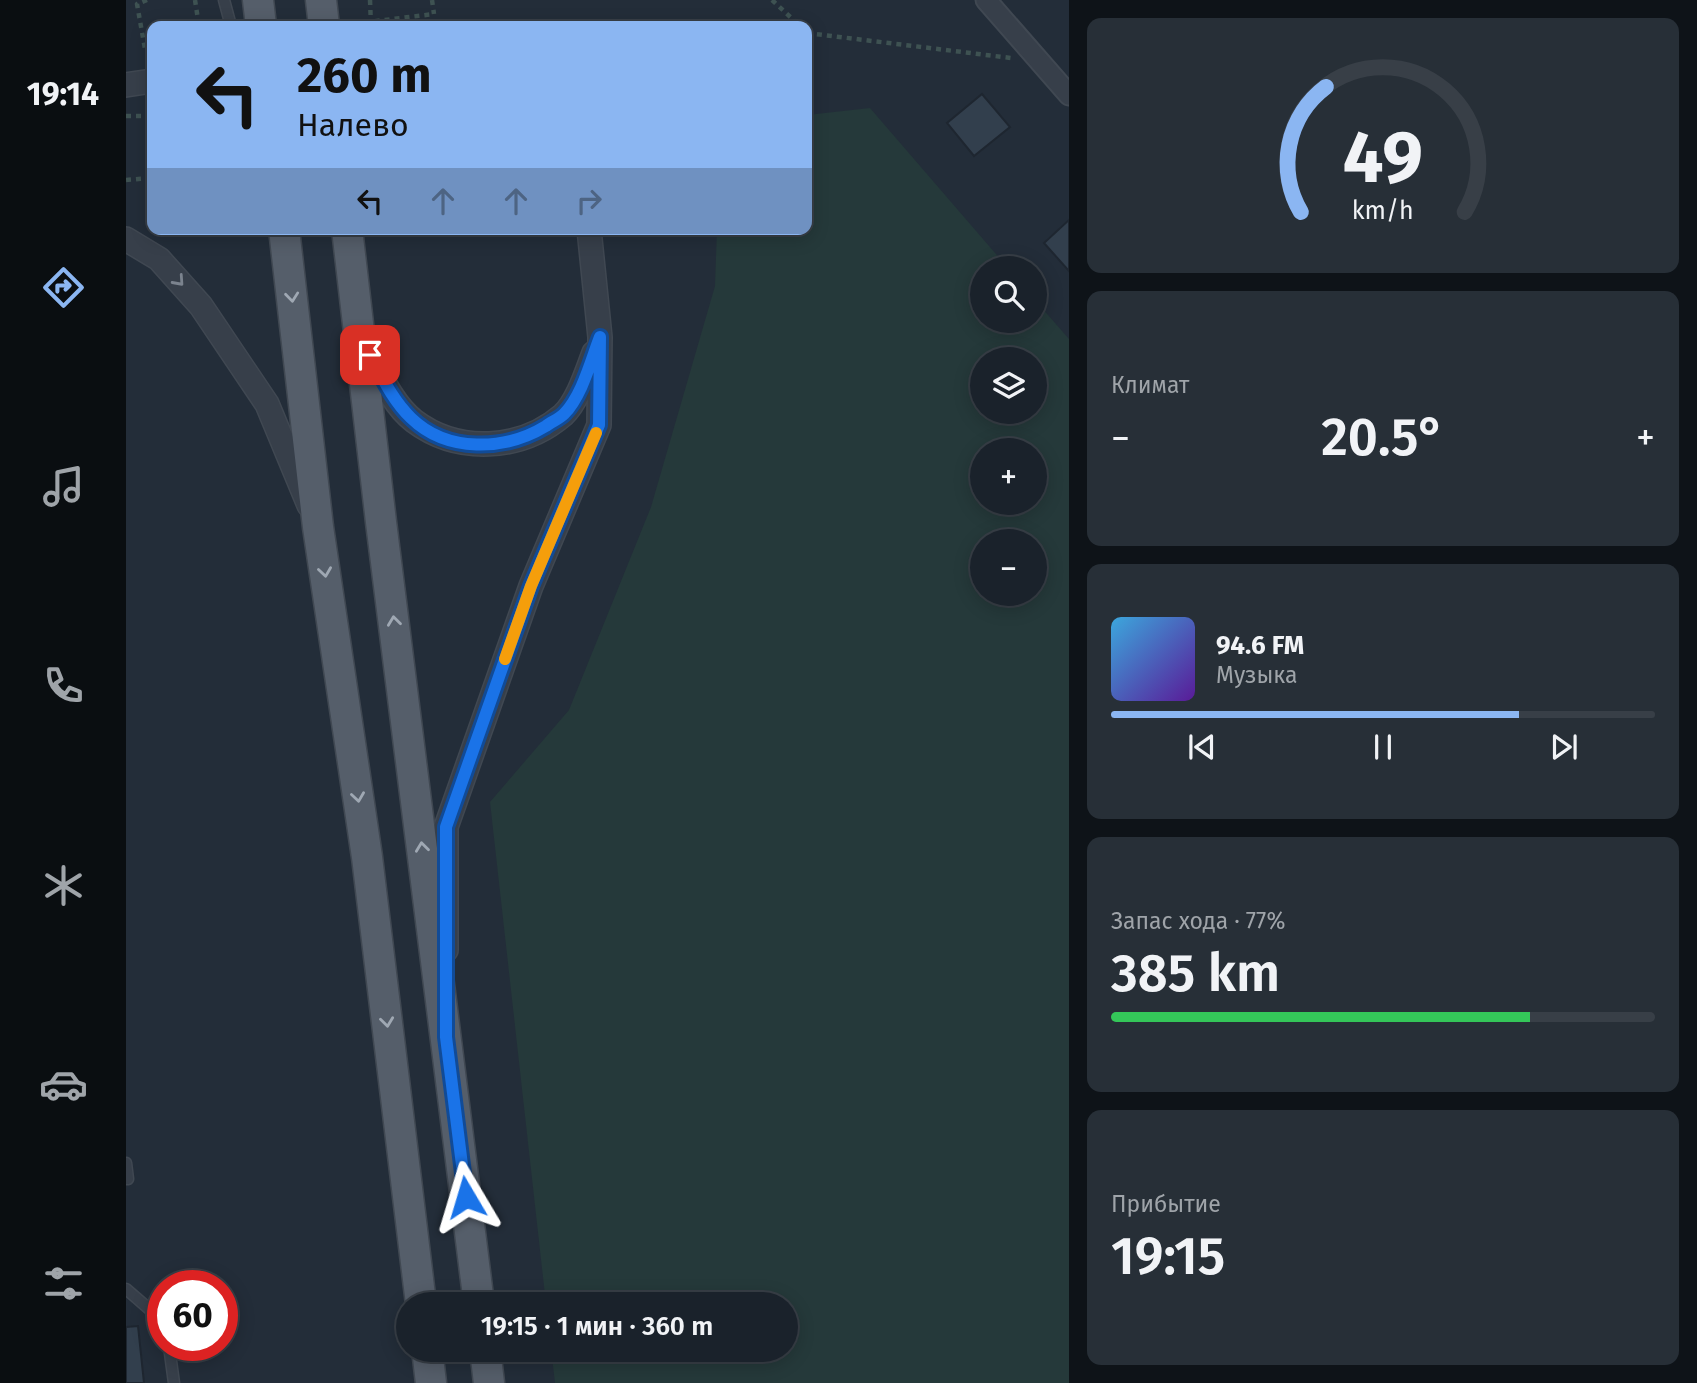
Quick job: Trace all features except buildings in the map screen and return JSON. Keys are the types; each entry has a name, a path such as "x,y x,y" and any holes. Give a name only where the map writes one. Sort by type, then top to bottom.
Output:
{"main road":[{"path":"258,0 260,21"},
{"path":"321,0 323,21"},
{"path":"285,235 318,527 367,857 420,1292"},
{"path":"348,235 478,1292"},
{"path":"429,1362 431,1383"},
{"path":"487,1362 489,1383"}],"street":[{"path":"986,0 1069,95"},
{"path":"126,85 147,81"},
{"path":"446,1037 446,827 531,586 599,425 600,337 590,235"},
{"path":"126,239 159,259 201,306 267,404 318,527"},
{"path":"359,335 392,395 412,419 434,434 464,444 484,446 520,438 564,414 584,382 600,337"}],"lane":[{"path":"224,0 230,21"},
{"path":"126,1163 126,1179"},
{"path":"126,1290 147,1308"},
{"path":"171,1361 174,1383"}],"path":[{"path":"146,0 137,4 147,49"},
{"path":"195,0 198,21"},
{"path":"370,0 370,21"},
{"path":"376,21 434,14 432,0"},
{"path":"772,0 795,21"},
{"path":"812,34 1018,59"},
{"path":"126,116 147,116"},
{"path":"126,180 147,178"}],"green space":[{"path":"870,108 998,256 970,256 970,333 1047,333 1047,314 1069,339 1069,1383 555,1383 553,1362 798,1362 798,1292 545,1292 490,802 569,710 651,507 715,286 717,235 812,235 812,114"}],"slow traffic":[{"path":"505,659 531,586 596,433"}],"route":[{"path":"370,355 392,395 412,419 434,434 464,444 484,446 520,438 564,414 584,382 600,337 599,425 531,586 446,827 446,1037 466,1197"}]}
